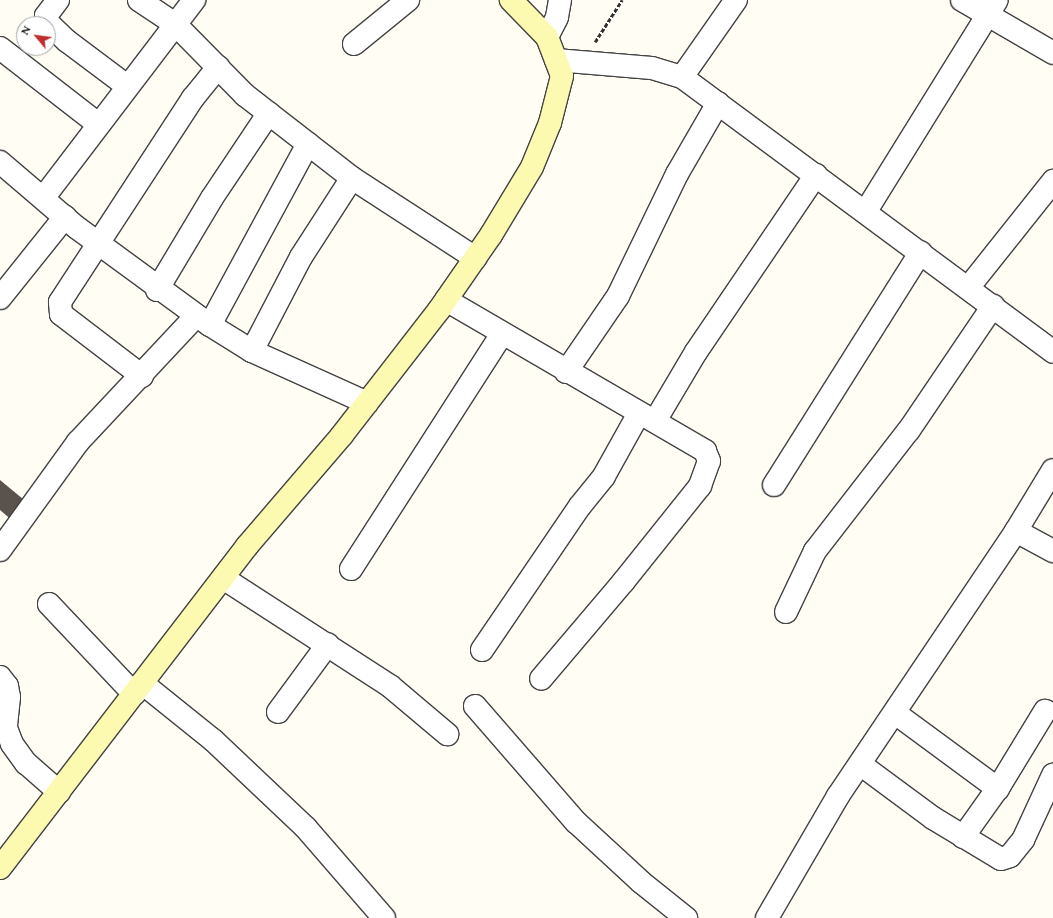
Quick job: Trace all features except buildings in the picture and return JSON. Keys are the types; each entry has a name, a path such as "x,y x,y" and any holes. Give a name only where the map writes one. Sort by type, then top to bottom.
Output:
{"street":[{"path":"58,0 46,16 47,22 67,41 127,86"},
{"path":"139,0 175,24 218,67 269,113 352,178 475,258"},
{"path":"44,197 98,124 194,0"},
{"path":"0,868 223,578 367,403 446,300 475,258 532,167 550,123 562,76 547,37 511,0"},
{"path":"547,37 558,17 560,0"},
{"path":"682,77 736,0"},
{"path":"962,0 993,8 1053,53"},
{"path":"354,44 393,4"},
{"path":"866,212 993,8"},
{"path":"0,48 98,124"},
{"path":"556,60 652,68 682,77 1053,352"},
{"path":"142,376 72,323 59,309 68,287 135,190 192,98 218,67"},
{"path":"566,372 618,296 677,174 718,103"},
{"path":"158,290 212,198 269,113"},
{"path":"0,550 78,442 142,376 203,320 308,144"},
{"path":"0,162 44,197 65,217 97,243 158,290 203,320 252,351 367,403"},
{"path":"482,650 580,506 687,365 816,175"},
{"path":"252,351 301,257 352,178"},
{"path":"968,288 1053,181"},
{"path":"2,291 65,217"},
{"path":"774,485 920,252"},
{"path":"446,300 566,372 705,451 709,460 707,471 700,486 624,581 540,679"},
{"path":"786,612 815,551 909,430 992,306"},
{"path":"351,569 502,334"},
{"path":"767,918 860,764 895,714 1016,531 1053,470"},
{"path":"1016,531 1053,551"},
{"path":"223,578 328,644 390,686 447,734"},
{"path":"49,604 138,689 213,740 306,828 384,918"},
{"path":"278,712 328,644"},
{"path":"0,677 7,686 10,697 4,733 26,763 59,792"},
{"path":"475,706 576,822 641,882 686,918"},
{"path":"963,837 998,789 1045,711"},
{"path":"895,714 998,789"},
{"path":"860,764 963,837 995,857 1001,859 1010,856 1023,840 1053,775"}],"path":[{"path":"582,63 622,0"}]}
